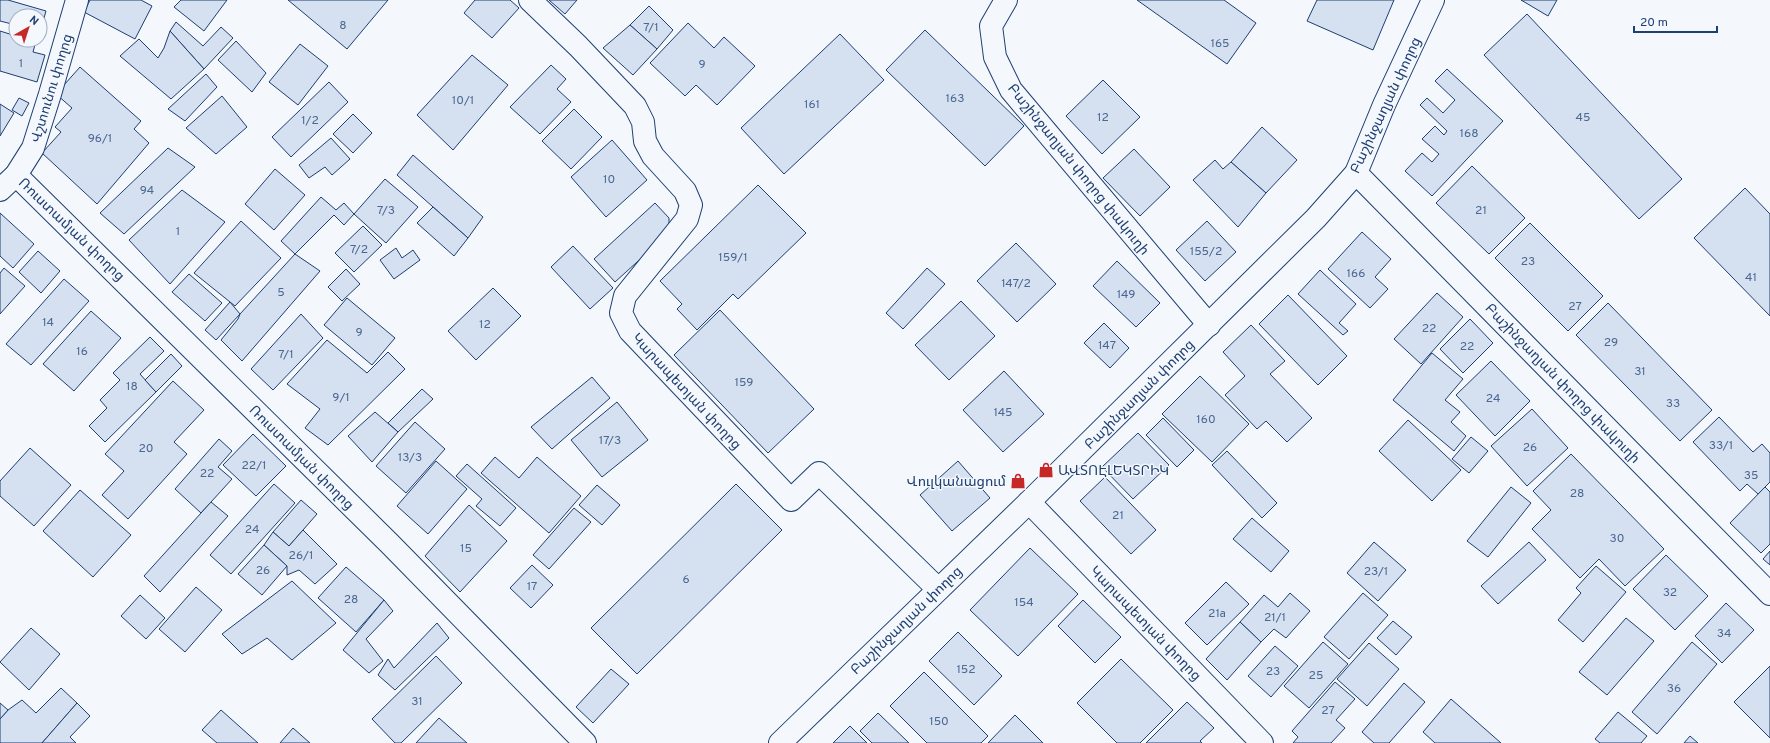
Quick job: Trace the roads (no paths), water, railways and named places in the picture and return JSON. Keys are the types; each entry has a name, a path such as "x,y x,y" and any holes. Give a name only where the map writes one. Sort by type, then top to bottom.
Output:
{"street":[{"name":"Վշտունու փողոց","path":"0,190 16,174 33,148 77,0"},
{"name":"Կարապետյան փողոց","path":"530,0 578,46 635,106 643,122 645,141 653,156 685,192 691,206 687,219 625,296 621,313 630,331 791,500 819,473 938,589"},
{"name":"Բաշինջաղյան փողոց փակուղի","path":"1006,0 991,26 995,57 1011,90 1209,325"},
{"name":"Բաշինջաղյան փողոց","path":"780,743 1209,325 1316,218 1356,173 1384,105 1433,0"},
{"name":"Բաշինջաղյան փողոց փակուղի","path":"1356,173 1770,594"},
{"name":"Ռուստամյան փողոց","path":"16,174 384,539 585,743"},
{"name":"Կարապետյան փողոց","path":"1029,502 1262,743"}],"place":[{"name":"ԱՎՏՈԷԼԵԿՏՐԻԿ","path":"1046,470"},
{"name":"Վուլկանացում","path":"1018,481"}]}
